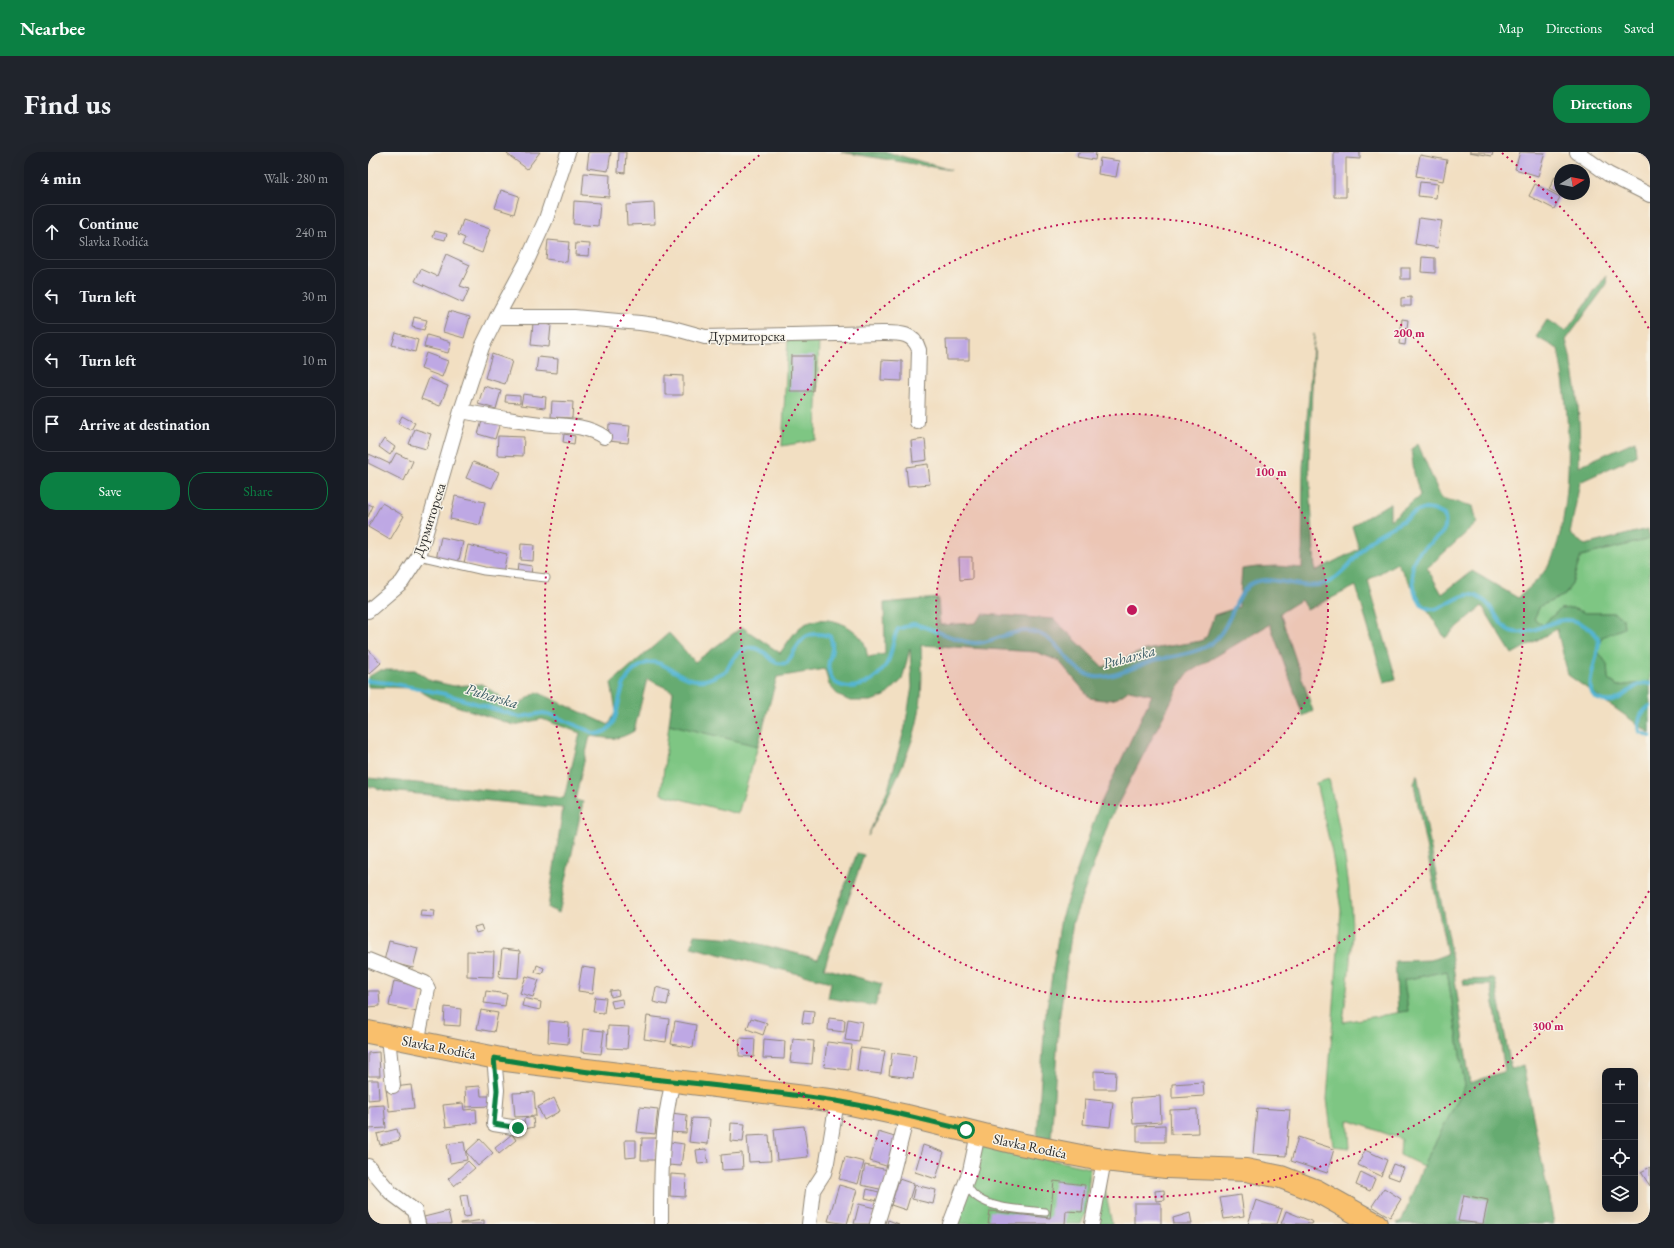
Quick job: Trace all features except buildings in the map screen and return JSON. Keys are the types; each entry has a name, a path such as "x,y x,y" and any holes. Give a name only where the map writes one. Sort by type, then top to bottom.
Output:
{"main road":[{"name":"Slavka Rodića","path":"378,1034 494,1058 837,1102 907,1116 1020,1144 1104,1160 1166,1167 1246,1170 1281,1177 1317,1191 1376,1224"}],"street":[{"name":"Дурмиторска","path":"368,611 402,582 419,556 461,411 482,348 496,317 526,263 546,218 568,152"},
{"path":"1577,152 1608,174 1650,195"},
{"name":"Дурмиторска","path":"496,317 574,317 640,323 669,327 705,337 882,333 907,335 917,342 920,350 917,422"},
{"path":"461,411 542,424 570,425 596,432 604,437"},
{"path":"368,960 425,983 428,989 418,1043"},
{"path":"378,1034 393,1086"},
{"path":"494,1058 497,1090 494,1124 518,1128"},
{"path":"660,1224 662,1158 668,1099 673,1081"},
{"path":"809,1224 813,1190 824,1173 828,1162 837,1102"},
{"path":"877,1224 892,1175 907,1116"},
{"path":"950,1224 967,1180 978,1134"},
{"path":"1092,1224 1104,1160"},
{"path":"368,1166 391,1193 415,1211 418,1224"}],"lane":[{"path":"419,556 484,571 546,578"},
{"path":"967,1180 971,1192 990,1205 1045,1212"}],"green space":[{"path":"841,152 887,152 951,170"},
{"path":"1606,276 1607,284 1566,340 1578,403 1580,434 1579,466 1635,441 1636,456 1580,482 1570,534 1585,545 1648,529 1650,539 1581,556 1572,583 1565,595 1540,606 1534,619 1543,625 1560,609 1572,608 1585,613 1614,613 1623,618 1624,628 1602,637 1597,650 1607,664 1608,679 1617,686 1650,682 1650,733 1568,675 1557,629 1512,654 1482,606 1445,638 1397,563 1368,580 1396,679 1384,682 1356,586 1307,610 1301,600 1280,613 1313,711 1303,716 1270,624 1188,673 1178,688 1110,819 1073,922 1059,1020 1051,1140 1037,1138 1045,1020 1061,918 1098,809 1152,695 1129,690 1119,697 1111,700 1090,698 1059,661 1036,652 921,645 921,700 914,733 903,763 868,836 889,786 905,727 912,687 910,648 902,680 885,696 871,701 850,701 839,696 829,685 825,669 777,677 758,746 669,724 673,691 647,679 634,731 617,738 590,736 575,800 583,802 559,913 548,908 563,808 388,791 368,786 368,778 564,798 580,733 542,719 514,725 432,698 415,688 368,687 368,677 380,670 415,670 431,681 454,686 482,684 515,707 537,692 609,725 616,711 611,683 669,633 695,662 742,627 780,653 796,631 807,623 815,620 833,621 849,627 862,639 868,657 885,654 884,603 938,598 940,625 975,623 983,614 1054,619 1103,667 1145,650 1201,641 1207,636 1214,615 1239,607 1242,569 1277,566 1302,568 1303,467 1314,334 1309,466 1315,571 1359,549 1352,526 1390,503 1390,520 1420,496 1414,473 1411,449 1418,444 1441,498 1473,506 1477,523 1427,568 1442,594 1472,571 1518,598 1543,573 1554,554 1561,531 1568,479 1568,425 1558,349 1536,337 1547,320 1566,331"},
{"path":"788,338 819,338 816,440 782,446"},
{"path":"1650,539 1650,682 1618,686 1608,679 1607,664 1597,650 1602,637 1624,628 1623,618 1614,613 1584,613 1572,608 1560,609 1543,625 1534,619 1540,606 1565,595 1572,583 1581,556"},
{"path":"669,724 758,746 738,814 661,794"},
{"path":"1417,774 1453,965 1470,1083 1505,1071 1491,985 1464,985 1463,980 1495,979 1511,1069 1523,1065 1554,1224 1396,1224 1402,1220 1423,1166 1465,1086 1447,971 1404,980 1408,1011 1398,1012 1395,961 1431,960 1447,954 1414,784"},
{"path":"1329,779 1345,860 1350,893 1352,923 1351,951 1343,1022 1408,1011 1404,980 1447,971 1465,1086 1423,1166 1400,1155 1401,1139 1348,1120 1350,1148 1333,1146 1327,1099 1341,910 1332,853 1316,783"},
{"path":"857,853 864,855 824,968 882,984 875,1006 828,998 831,982 691,947 695,935 736,938 818,959"},
{"path":"977,1144 1090,1168 1086,1211 1081,1224 953,1224"},
{"path":"1102,1175 1112,1224 1094,1224"}],"waterway":[{"name":"Puharska","path":"368,681 390,683 445,694 520,717 543,713 552,715 596,734 606,731 612,724 625,682 632,672 644,664 651,662 658,663 687,678 704,680 726,671 735,657 739,653 749,648 754,648 764,652 774,662 781,664 787,663 802,639 813,634 830,636 832,642 828,665 830,674 835,682 846,687 867,683 877,676 888,661 898,629 913,624 963,641 975,643 1020,631 1038,633 1055,644 1082,672 1091,676 1106,677 1148,662 1201,649 1211,644 1224,629 1242,593 1248,586 1256,581 1266,580 1312,586 1324,584 1339,575 1366,545 1381,533 1415,512 1430,509 1444,515 1445,523 1444,530 1416,556 1413,564 1415,592 1423,605 1429,609 1436,609 1465,595 1473,595 1487,603 1501,623 1509,630 1514,632 1533,630 1558,621 1576,621 1589,628 1597,636 1599,642 1591,678 1593,694 1598,699 1606,701 1614,700 1620,698 1638,685 1644,683 1650,684"},
{"name":"Puharska","path":"1650,706 1644,711 1639,720 1640,732 1650,736"}],"route":[{"path":"518,1128 494,1124 497,1090 494,1058 571,1069 743,1088 837,1102 966,1130"}]}
